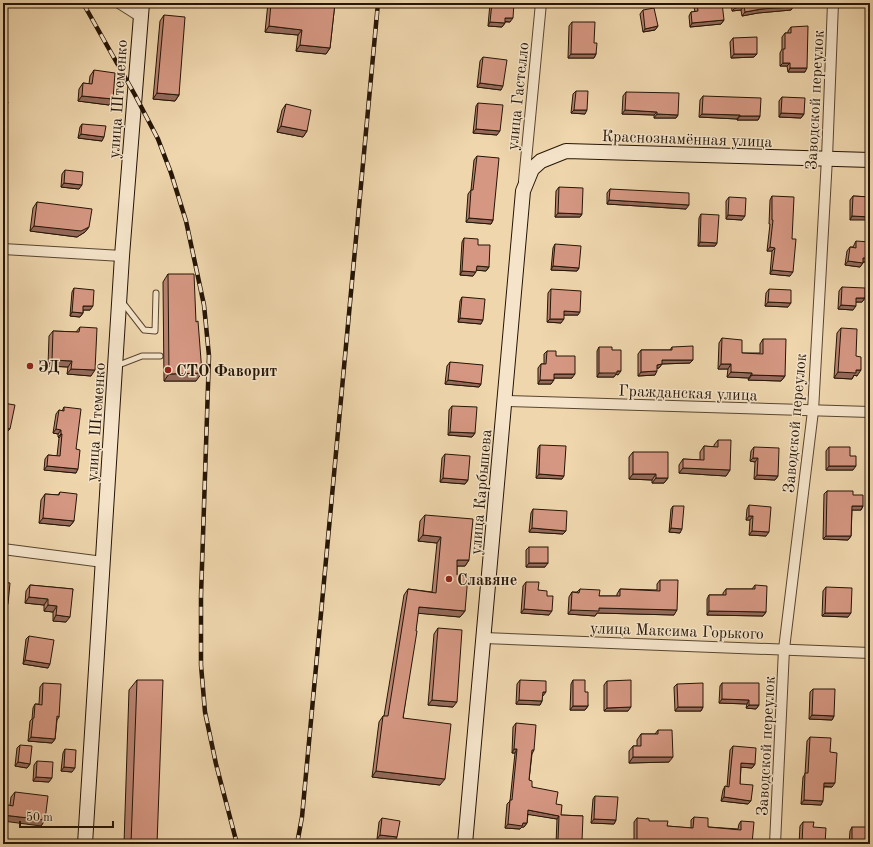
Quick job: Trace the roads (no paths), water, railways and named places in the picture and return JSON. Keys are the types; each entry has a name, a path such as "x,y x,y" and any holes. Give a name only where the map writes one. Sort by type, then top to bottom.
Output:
{"main road":[{"name":"улица Штеменко","path":"85,844 122,256 141,10"},
{"name":"Краснознамённая улица","path":"522,191 532,169 542,161 566,151 870,160"},
{"name":"улица Карбышева","path":"465,844 505,401 522,191"}],"street":[{"path":"119,3 141,10"},
{"name":"улица Гастелло","path":"522,191 541,3"},
{"name":"Заводской переулок","path":"775,844 784,649 813,411 827,158 833,3"},
{"path":"3,249 122,256"},
{"name":"Гражданская улица","path":"505,401 870,412"},
{"path":"3,549 103,562"},
{"name":"улица Максима Горького","path":"484,638 870,652"}],"lane":[{"path":"120,299 144,330 155,331 156,293"},
{"path":"115,367 142,356 160,356"}],"railway":[{"path":"83,3 158,139 171,173 186,221 204,305 209,356 201,596 201,665 205,712 216,764 237,844"},
{"path":"297,844 302,817 378,3"}],"place":[{"name":"ЭД","path":"30,366"},
{"name":"СТО Фаворит","path":"168,370"},
{"name":"Славяне","path":"449,579"}]}
